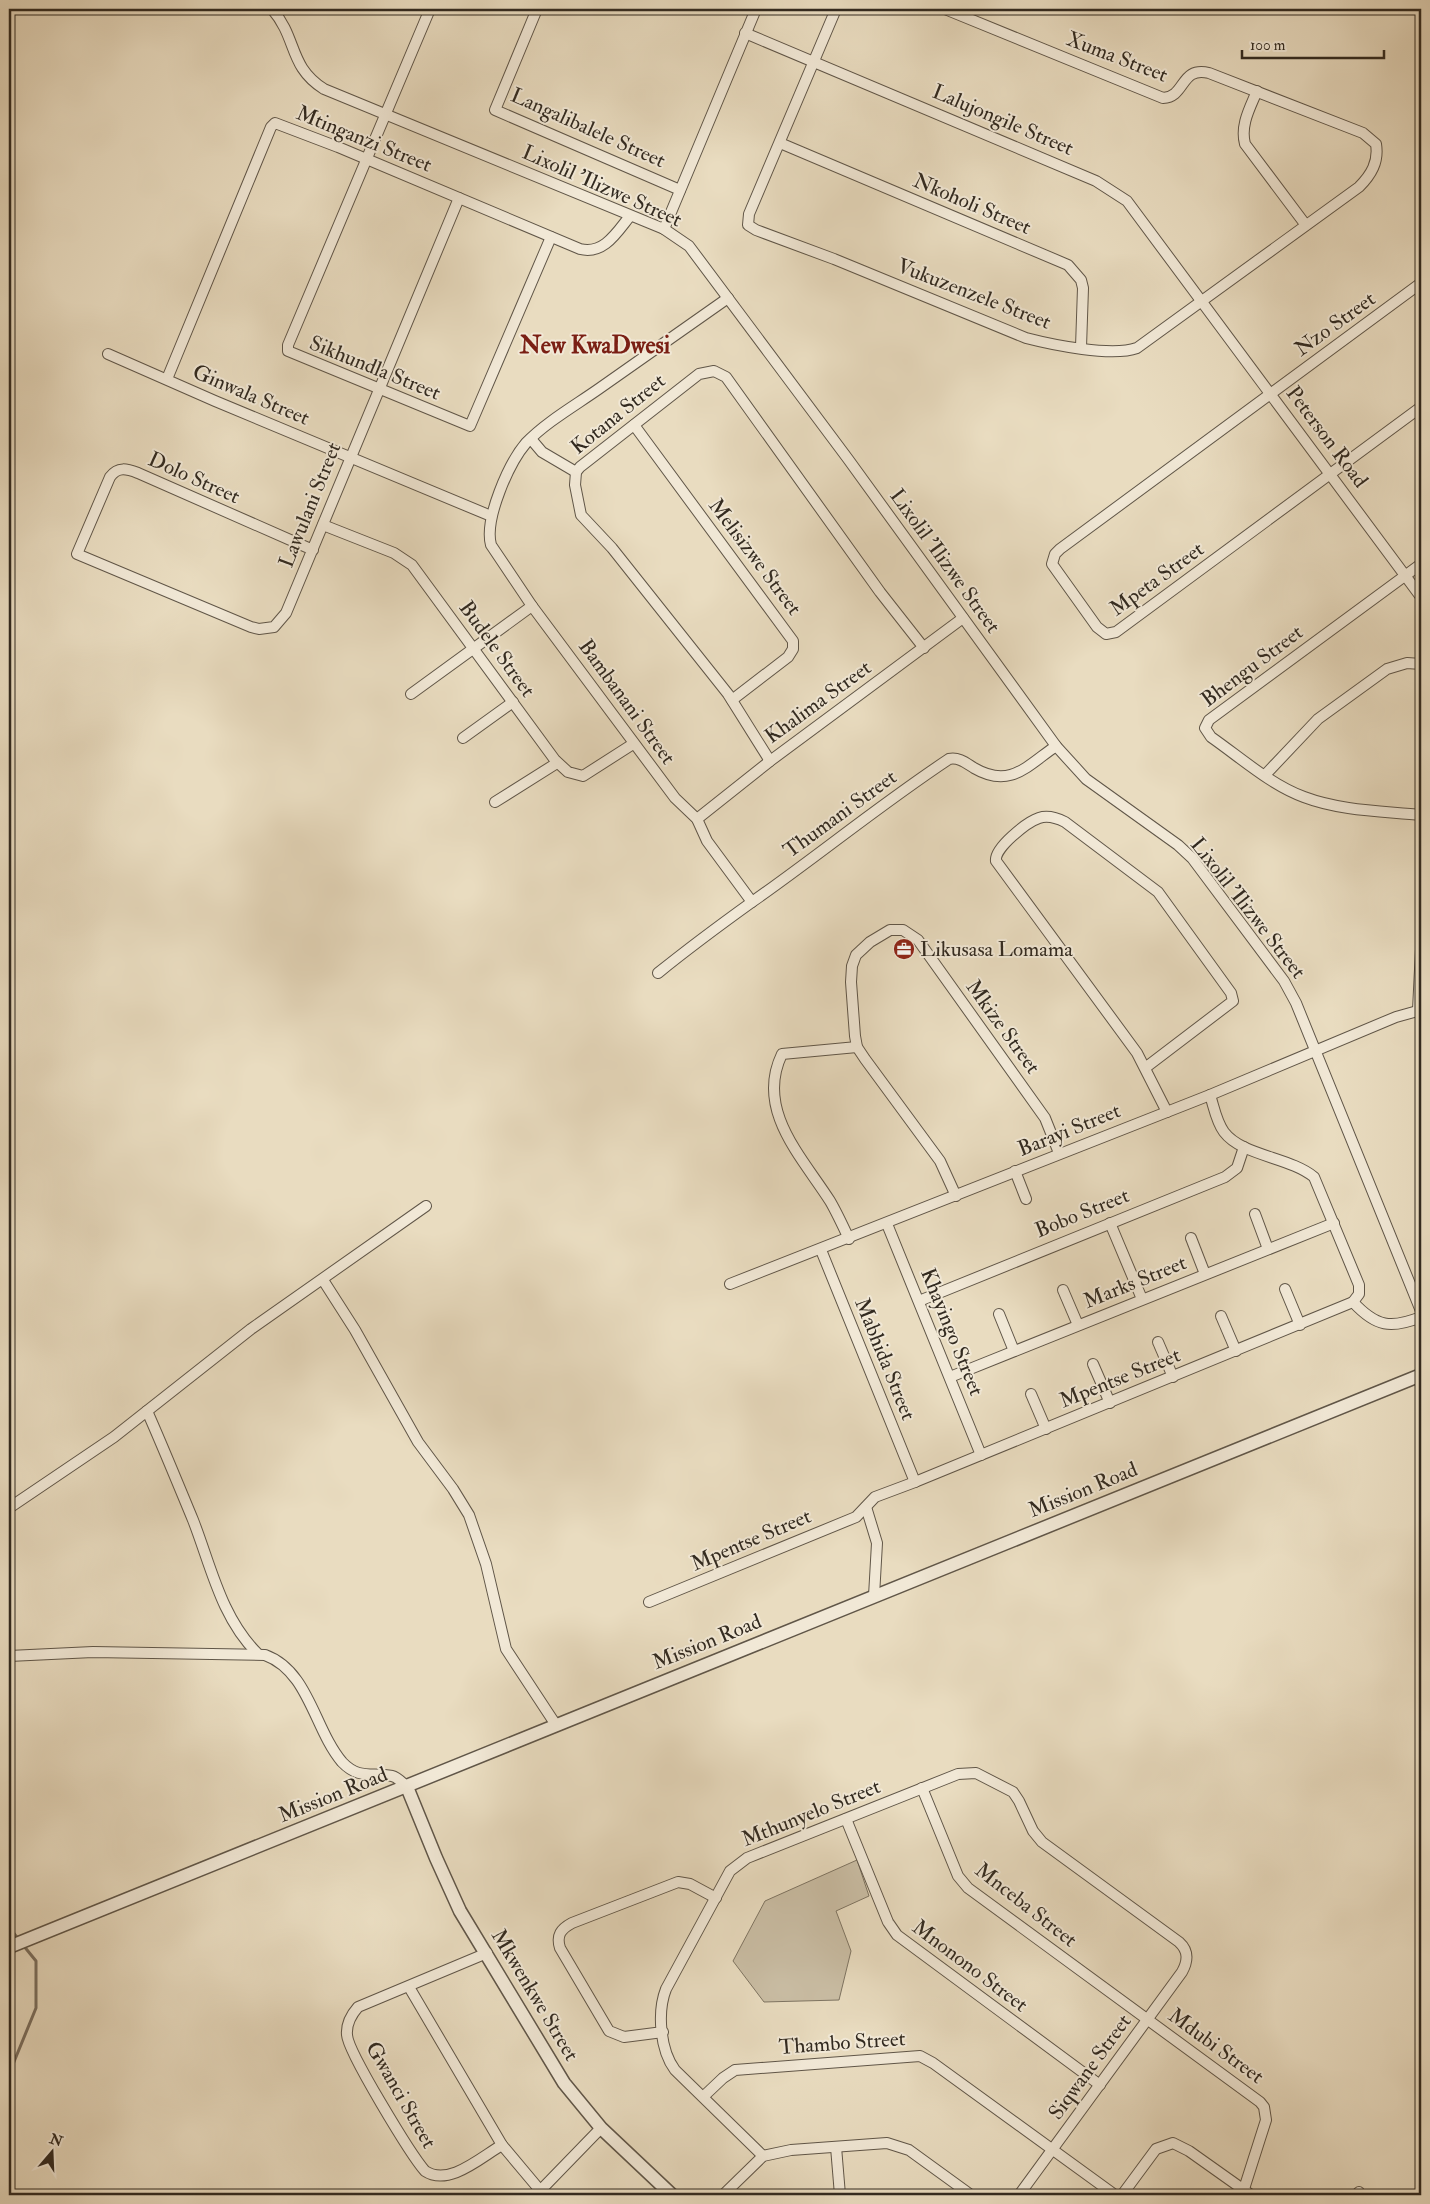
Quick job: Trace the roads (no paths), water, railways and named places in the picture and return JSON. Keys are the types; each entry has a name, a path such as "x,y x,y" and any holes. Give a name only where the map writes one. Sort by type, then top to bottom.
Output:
{"street":[{"name":"Lixolil 'Ilizwe Street","path":"272,9 288,32 298,64 308,77 324,89 664,229 689,246 964,618 1056,746 1086,779 1178,845 1192,858 1284,982 1296,1003 1421,1311"},
{"name":"Sikhundla Street","path":"430,9 387,115 288,345 288,351 296,356 470,426 551,237"},
{"name":"Langalibalele Street","path":"537,9 495,110 680,190"},
{"path":"664,229 756,9"},
{"name":"Vukuzenzele Street","path":"836,9 749,214 748,225 756,230 834,258 1026,338 1118,352 1137,348 1359,187 1368,178 1377,157 1376,144"},
{"name":"Xuma Street","path":"945,9 1156,96 1170,98 1191,74 1198,71 1209,73 1354,129 1369,137 1376,144"},
{"name":"Lalujongile Street","path":"745,33 1096,181 1115,191 1134,210 1202,300"},
{"path":"1257,91 1244,124 1245,144 1306,224"},
{"name":"Mtinganzi Street","path":"167,379 271,127 275,123 302,132 580,249 593,251 609,240 630,216"},
{"name":"Nkoholi Street","path":"780,143 1068,265 1081,280 1083,288 1081,347"},
{"name":"Lawulani Street","path":"78,554 236,621 259,629 268,629 279,624 286,613 313,550 350,456 459,198"},
{"name":"Nzo Street","path":"1272,394 1421,283"},
{"path":"491,516 517,457 531,439 728,298"},
{"name":"Peterson Road","path":"1202,300 1421,597"},
{"name":"Ginwala Street","path":"108,354 215,401 491,516"},
{"name":"Kotana Street","path":"770,761 732,700 625,564 581,515 574,485 576,472 592,456 702,372 714,371 726,376 880,592 924,648"},
{"name":"Mpeta Street","path":"1272,394 1055,554 1052,564 1055,570 1097,627 1106,634 1116,632 1332,474"},
{"path":"1332,474 1421,407"},
{"name":"Melisizwe Street","path":"634,425 793,641 788,657 732,700"},
{"path":"531,439 542,452 576,472"},
{"name":"Dolo Street","path":"78,554 110,477 115,471 121,469 138,473 313,550"},
{"name":"Bambanani Street","path":"491,516 490,536 492,545 532,606 633,744 675,798 697,819 707,841 752,902"},
{"name":"Budele Street","path":"322,525 387,550 412,565 557,763 568,772 583,776 633,744"},
{"name":"Bhengu Street","path":"1421,564 1206,724 1207,733 1211,737 1290,791 1316,801 1421,815"},
{"path":"411,694 532,606"},
{"name":"Khalima Street","path":"697,819 770,761 964,618"},
{"path":"1264,775 1318,720 1387,670 1407,664 1421,664"},
{"path":"463,738 513,702"},
{"name":"Thumani Street","path":"658,973 714,928 752,902 855,824 949,759 959,759 989,775 1013,776 1056,746"},
{"path":"495,802 557,763"},
{"path":"1145,1068 1233,1001 1232,993 1158,892 1066,822 1052,817 1039,818 1007,841 998,852 996,861 1137,1053 1167,1112"},
{"name":"Mkize Street","path":"857,1048 851,982 854,960 860,950 884,932 895,929 903,930 918,940 1023,1085 1045,1118 1059,1153"},
{"path":"1419,1010 1421,949"},
{"name":"Barayi Street","path":"730,1284 850,1239 1059,1153 1210,1095 1315,1050 1419,1010"},
{"path":"850,1239 831,1203 780,1123 776,1110 775,1082 777,1063 782,1054 857,1048 935,1153 956,1196"},
{"path":"1210,1095 1222,1128 1230,1138 1244,1147 1295,1166 1314,1177 1360,1285 1359,1294 1353,1302 1368,1317 1385,1325 1396,1325 1421,1317"},
{"name":"Bobo Street","path":"919,1301 1225,1177 1237,1168 1244,1147"},
{"path":"1015,1171 1026,1198"},
{"path":"9,1508 114,1437 251,1328 323,1280 426,1206"},
{"path":"1255,1214 1268,1249"},
{"path":"1110,1223 1142,1299"},
{"name":"Marks Street","path":"950,1377 1334,1223"},
{"name":"Khayingo Street","path":"887,1224 982,1455"},
{"path":"1191,1238 1205,1274"},
{"name":"Mabhida Street","path":"821,1250 915,1482"},
{"path":"323,1280 418,1442 453,1488 469,1515 486,1564 506,1649 556,1725"},
{"path":"1285,1289 1300,1325"},
{"path":"1063,1290 1078,1325"},
{"name":"Mpentse Street","path":"649,1602 856,1517 871,1500 880,1494 915,1482 1236,1352 1353,1302"},
{"path":"999,1314 1014,1350"},
{"path":"1221,1316 1236,1352"},
{"path":"1158,1342 1173,1377"},
{"path":"1093,1364 1110,1403"},
{"name":"Mission Road","path":"9,1946 408,1787 556,1725 1421,1375"},
{"path":"1031,1394 1046,1428"},
{"path":"147,1411 193,1521 228,1615 247,1643 257,1653"},
{"path":"866,1507 877,1544 874,1596"},
{"path":"9,1656 93,1652 257,1653 274,1658 281,1663 301,1686 338,1756 348,1767 370,1776 394,1776 408,1787"},
{"name":"Mthunyelo Street","path":"763,2156 672,2066 663,2032 661,2014 663,1996 730,1871 740,1862 958,1774 976,1773 1013,1792 1037,1838 1179,1942 1186,1951 1188,1958"},
{"name":"Mkwenkwe Street","path":"408,1787 449,1889 564,2083 601,2128 672,2195"},
{"name":"Mnceba Street","path":"922,1788 962,1881 1147,2019"},
{"name":"Mnonono Street","path":"846,1819 888,1922 896,1935 1100,2085"},
{"path":"663,2032 624,2037 609,2031 560,1948 558,1937 560,1932 572,1923 678,1882 690,1884 716,1898"},
{"name":"Gwanci Street","path":"487,1953 358,2007 348,2022 347,2034 349,2044 373,2087 419,2164 431,2175 439,2177 451,2175 502,2145"},
{"name":"Siqwane Street","path":"1019,2195 1182,1972 1188,1958"},
{"path":"409,1987 502,2145 540,2194 601,2128"},
{"name":"Mdubi Street","path":"1147,2019 1253,2096 1264,2107 1265,2126 1247,2192"},
{"name":"Thambo Street","path":"704,2096 723,2078 735,2070 920,2056 933,2063 1114,2195"},
{"path":"723,2195 763,2156 791,2150 887,2143 901,2146 971,2195"},
{"path":"1122,2195 1156,2149 1173,2143 1189,2151 1247,2192"},
{"path":"836,2147 840,2195"}],"waterway":[{"path":"9,1927 19,1940"},
{"path":"9,2074 36,2008 36,1961 23,1945"}],"place":[{"name":"Likusasa Lomama","path":"904,949"}],"district":[{"name":"New KwaDwesi","path":"595,345"}]}
